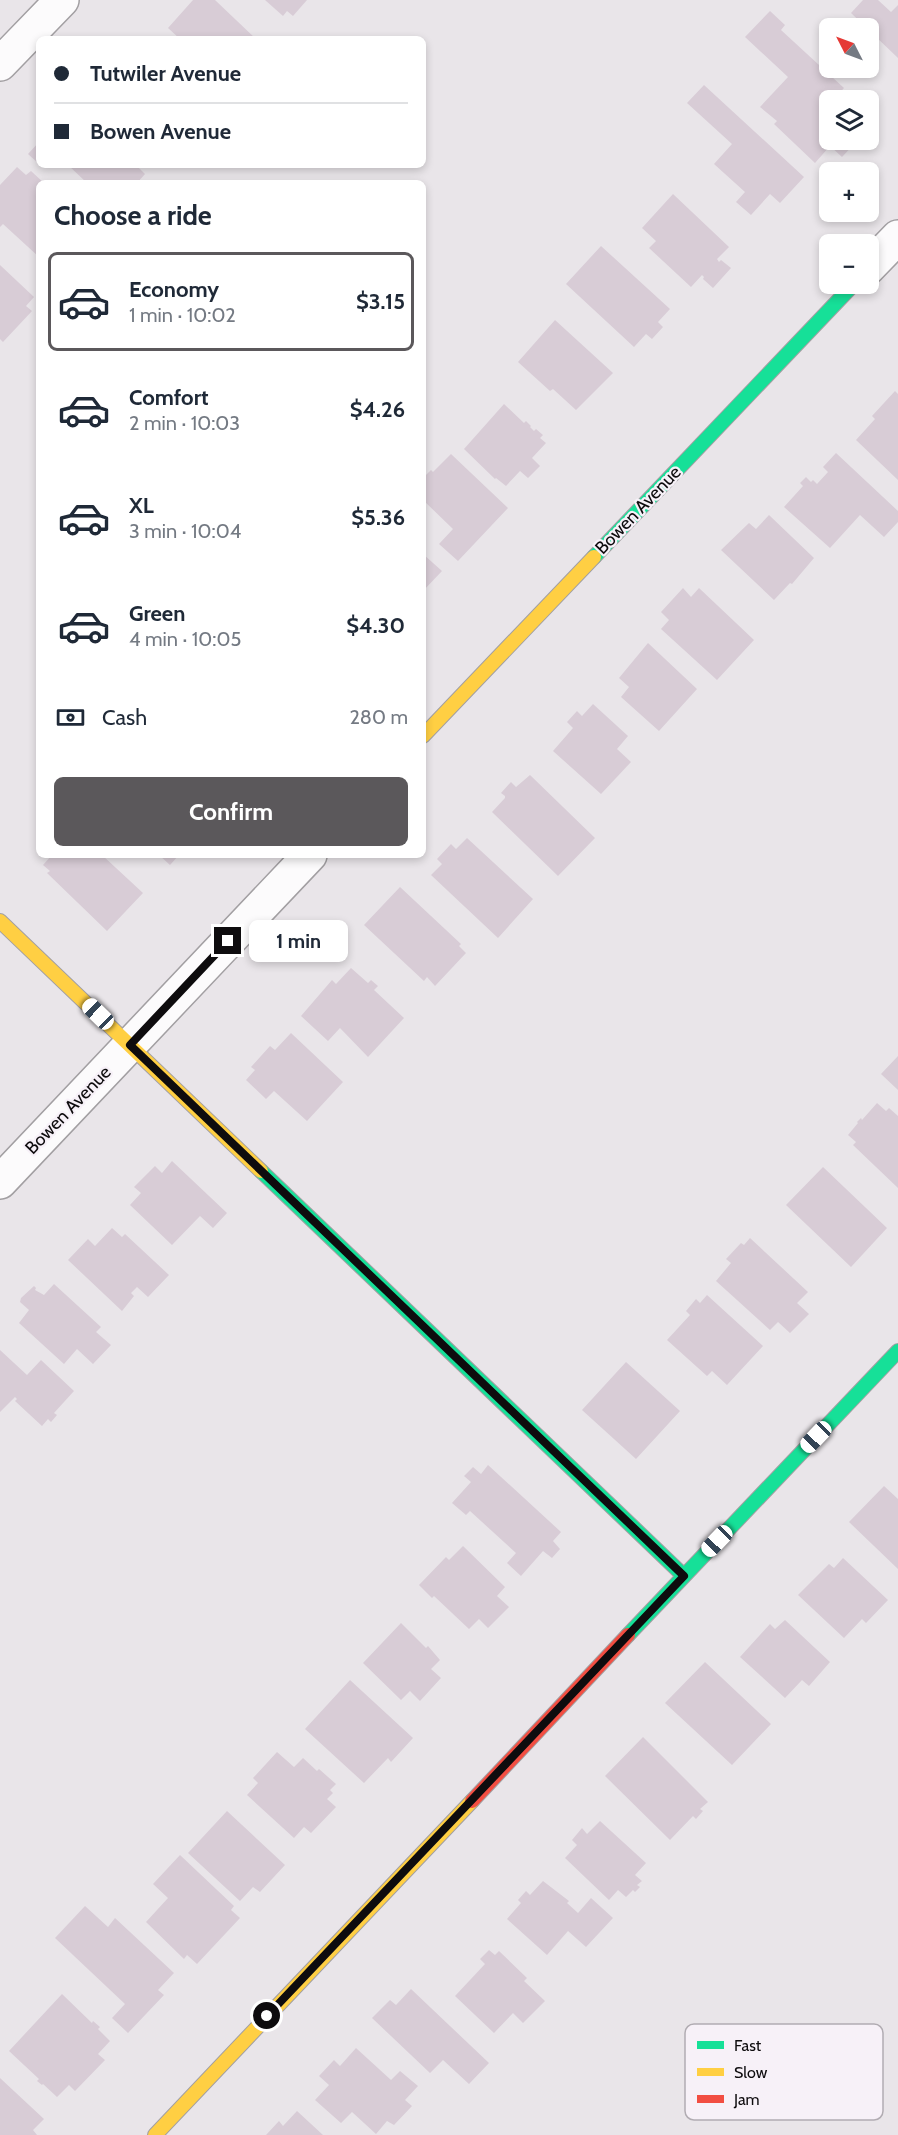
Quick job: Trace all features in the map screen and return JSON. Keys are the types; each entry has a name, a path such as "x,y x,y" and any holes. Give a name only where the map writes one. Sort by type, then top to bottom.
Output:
{"street":[{"path":"0,64 62,0"},
{"path":"879,257 898,237"},
{"name":"Bowen Avenue","path":"426,733 844,294"},
{"name":"Bowen Avenue","path":"0,1182 307,858"},
{"path":"0,921 684,1576"},
{"path":"155,2135 898,1351"}],"building":[{"path":"193,0 215,0 253,36 177,36 168,28"},
{"path":"265,0 307,0 293,16 287,11 283,16"},
{"path":"863,0 878,0 891,12 898,5 898,58 879,40 879,18 856,18 851,13"},
{"path":"770,11 785,25 781,30 819,65 819,78 833,78 844,88 842,90 819,90 819,150 826,150 815,163 774,124 777,121 760,107 788,77 745,37"},
{"path":"704,85 804,177 780,203 770,194 751,215 736,202 745,192 714,164 732,144 687,103"},
{"path":"36,145 36,161 28,154"},
{"path":"834,150 849,150 842,157"},
{"path":"17,167 26,175 31,171 41,180 36,180 36,254 3,224 0,227 0,185"},
{"path":"71,168 139,168 145,174 140,180 84,180"},
{"path":"673,194 729,247 717,259 731,268 713,288 703,279 702,275 691,287 649,248 656,241 642,228"},
{"path":"601,246 670,309 658,322 663,327 652,339 646,334 634,347 566,284"},
{"path":"0,265 34,297 26,306 32,311 3,342 0,339"},
{"path":"555,320 613,373 576,410 553,389 550,391 518,362"},
{"path":"895,391 898,394 898,480 856,440 875,419 872,416"},
{"path":"504,404 524,423 526,421 534,431 536,429 543,435 540,438 546,443 532,458 540,466 528,478 520,471 506,486 495,479 464,449"},
{"path":"836,453 898,511 898,522 884,537 860,515 830,548 784,507 803,486 800,483 806,477 817,484 828,472 823,467"},
{"path":"451,454 508,508 458,561 439,544 453,529 426,503 426,475 431,470 433,472"},
{"path":"769,515 814,558 792,584 790,583 774,600 721,550 749,523 756,529"},
{"path":"426,557 442,571 426,588"},
{"path":"683,588 691,597 699,588 754,640 717,680 661,629 669,620 661,612"},
{"path":"648,643 697,689 659,731 621,697 629,687 619,678"},
{"path":"593,704 628,736 617,749 631,762 601,794 553,751 573,728 567,722 577,711 582,716"},
{"path":"530,775 595,838 558,876 492,812 505,798 501,793 511,782 516,787"},
{"path":"467,838 533,899 498,938 431,875 442,864 437,859 451,844 456,849"},
{"path":"49,858 105,858 143,893 107,931 47,873 50,871 43,865"},
{"path":"162,858 176,858 170,865"},
{"path":"400,887 461,944 459,946 466,953 435,986 427,977 424,981 364,925"},
{"path":"351,968 368,983 371,980 378,986 374,990 404,1018 368,1057 340,1028 328,1041 301,1016 332,980 336,984"},
{"path":"291,1033 343,1082 307,1121 274,1091 266,1099 246,1080 255,1070 251,1067 270,1046 275,1050"},
{"path":"898,1056 898,1090 881,1074"},
{"path":"877,1103 886,1111 889,1108 898,1116 898,1188 853,1145 856,1142 848,1135 857,1122 861,1118 862,1120"},
{"path":"172,1161 227,1213 213,1228 200,1216 172,1245 130,1205 141,1193 134,1187 155,1166 162,1173"},
{"path":"823,1167 887,1228 851,1267 786,1205"},
{"path":"112,1228 122,1237 125,1234 169,1275 148,1297 137,1287 131,1293 134,1296 122,1311 68,1260 88,1239 95,1246"},
{"path":"750,1238 808,1292 797,1303 809,1314 790,1333 778,1322 770,1330 716,1281 731,1263 726,1259 741,1243 744,1245"},
{"path":"54,1284 101,1327 96,1332 111,1345 93,1364 77,1349 64,1364 19,1323 29,1310 20,1302 21,1298 34,1286 35,1290 44,1295"},
{"path":"707,1295 763,1346 727,1385 712,1371 707,1376 667,1340 690,1315 686,1311 696,1299 700,1303"},
{"path":"0,1350 27,1375 41,1360 74,1391 54,1413 57,1415 51,1422 48,1419 42,1426 15,1401 17,1399 15,1397 0,1412"},
{"path":"626,1362 680,1411 636,1459 582,1410"},
{"path":"488,1465 561,1532 553,1541 560,1549 552,1558 543,1551 521,1576 507,1563 516,1553 470,1511 466,1515 452,1503 471,1482 464,1476 473,1467 481,1474"},
{"path":"884,1486 898,1499 898,1569 849,1522"},
{"path":"463,1546 505,1587 497,1596 509,1607 488,1628 479,1619 469,1629 419,1585 446,1557 449,1560"},
{"path":"843,1558 888,1600 866,1623 862,1619 844,1638 798,1595 829,1564 834,1568"},
{"path":"785,1620 830,1662 809,1686 802,1680 785,1698 740,1657 770,1624 775,1629"},
{"path":"401,1623 426,1648 428,1646 440,1660 431,1669 441,1678 420,1701 410,1691 401,1700 363,1663"},
{"path":"705,1662 771,1724 732,1765 665,1703"},
{"path":"350,1680 413,1738 391,1762 388,1758 364,1783 305,1729"},
{"path":"643,1737 708,1802 700,1809 703,1811 696,1819 693,1816 670,1840 605,1776"},
{"path":"277,1752 294,1767 303,1758 336,1784 330,1790 333,1793 327,1799 336,1807 311,1833 304,1827 294,1838 247,1795 258,1783 253,1778"},
{"path":"227,1811 285,1865 260,1892 253,1887 240,1901 188,1853"},
{"path":"600,1821 646,1863 635,1875 642,1881 637,1885 640,1887 626,1897 618,1890 609,1900 565,1858 577,1845 572,1840 582,1828 587,1834"},
{"path":"180,1855 234,1906 231,1910 240,1918 197,1964 187,1955 184,1959 146,1922 168,1898 153,1884"},
{"path":"543,1881 569,1901 567,1903 578,1913 591,1898 613,1918 586,1947 568,1931 547,1955 507,1919 521,1903 518,1900 526,1891 530,1895"},
{"path":"85,1906 108,1927 115,1918 174,1973 158,1990 164,1995 128,2033 112,2018 125,2004 55,1938"},
{"path":"489,1950 495,1955 499,1951 527,1978 524,1981 545,2001 523,2023 513,2013 494,2033 455,1996 485,1964 480,1959"},
{"path":"411,1989 489,2063 469,2084 443,2060 430,2073 372,2018 390,2000 396,2005"},
{"path":"62,1994 92,2023 93,2021 100,2027 98,2029 110,2041 98,2054 105,2060 75,2091 69,2085 57,2097 37,2081 39,2079 9,2051"},
{"path":"356,2048 391,2080 400,2071 418,2086 405,2100 412,2106 394,2125 387,2121 376,2134 352,2112 341,2123 315,2100 329,2085 319,2076 334,2060 340,2066"},
{"path":"0,2078 44,2119 33,2130 37,2135 0,2135"},
{"path":"297,2111 323,2135 266,2135 279,2121 283,2126"}],"traffic: fast":[{"path":"594,557 844,294"},
{"path":"261,1171 684,1576"},
{"path":"628,1635 898,1351"}],"traffic: slow":[{"path":"426,733 594,557"},
{"path":"0,921 261,1171"},
{"path":"155,2135 472,1801"}],"traffic: jam":[{"path":"472,1801 628,1635"}],"route":[{"path":"228,941 130,1045 684,1576 267,2016"}]}
